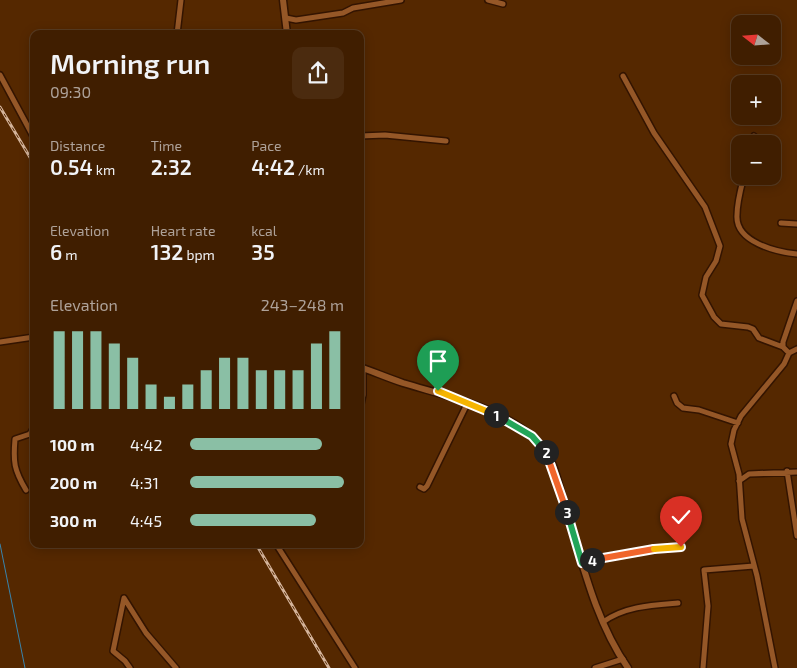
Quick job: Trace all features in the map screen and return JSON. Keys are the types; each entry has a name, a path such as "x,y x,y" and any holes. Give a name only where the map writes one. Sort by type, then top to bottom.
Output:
{"street":[{"path":"177,30 181,0"},
{"path":"283,0 287,30"},
{"path":"286,18 296,20 343,13 353,8 402,0"},
{"path":"488,0 503,4"},
{"path":"0,75 30,131"},
{"path":"623,76 654,133 704,207 720,246 716,261 706,277 702,296 705,304 721,324 748,327 759,338 783,347 789,353"},
{"path":"364,136 385,135 446,141"},
{"path":"742,185 736,216 747,238 768,247 797,254"},
{"path":"780,223 797,224"},
{"path":"783,347 784,335 797,301"},
{"path":"0,342 30,338"},
{"path":"775,668 754,566 742,519 739,481 731,444 738,423 784,364 789,353 797,349"},
{"path":"364,369 468,402 510,422 532,436 544,449 555,473 582,563 603,622 628,668"},
{"path":"674,396 677,403 684,408 699,410 738,423"},
{"path":"420,487 424,490 427,486 468,402"},
{"path":"26,490 15,472 15,439 30,434"},
{"path":"787,471 797,536"},
{"path":"739,481 748,474 797,472"},
{"path":"582,563 620,554 681,547"},
{"path":"279,548 355,668"},
{"path":"703,668 708,606 704,570 754,566"},
{"path":"130,668 126,661 113,651 124,598 146,633 176,668"},
{"path":"603,622 621,612 642,606 678,603"},
{"path":"595,668 622,659"}],"waterway":[{"path":"0,544 25,668"}],"railway":[{"path":"0,107 30,157"},
{"path":"258,548 329,668"}],"route":[{"path":"438,391 491,412 540,442 559,484 582,563 620,554 674,546 681,547"}]}
